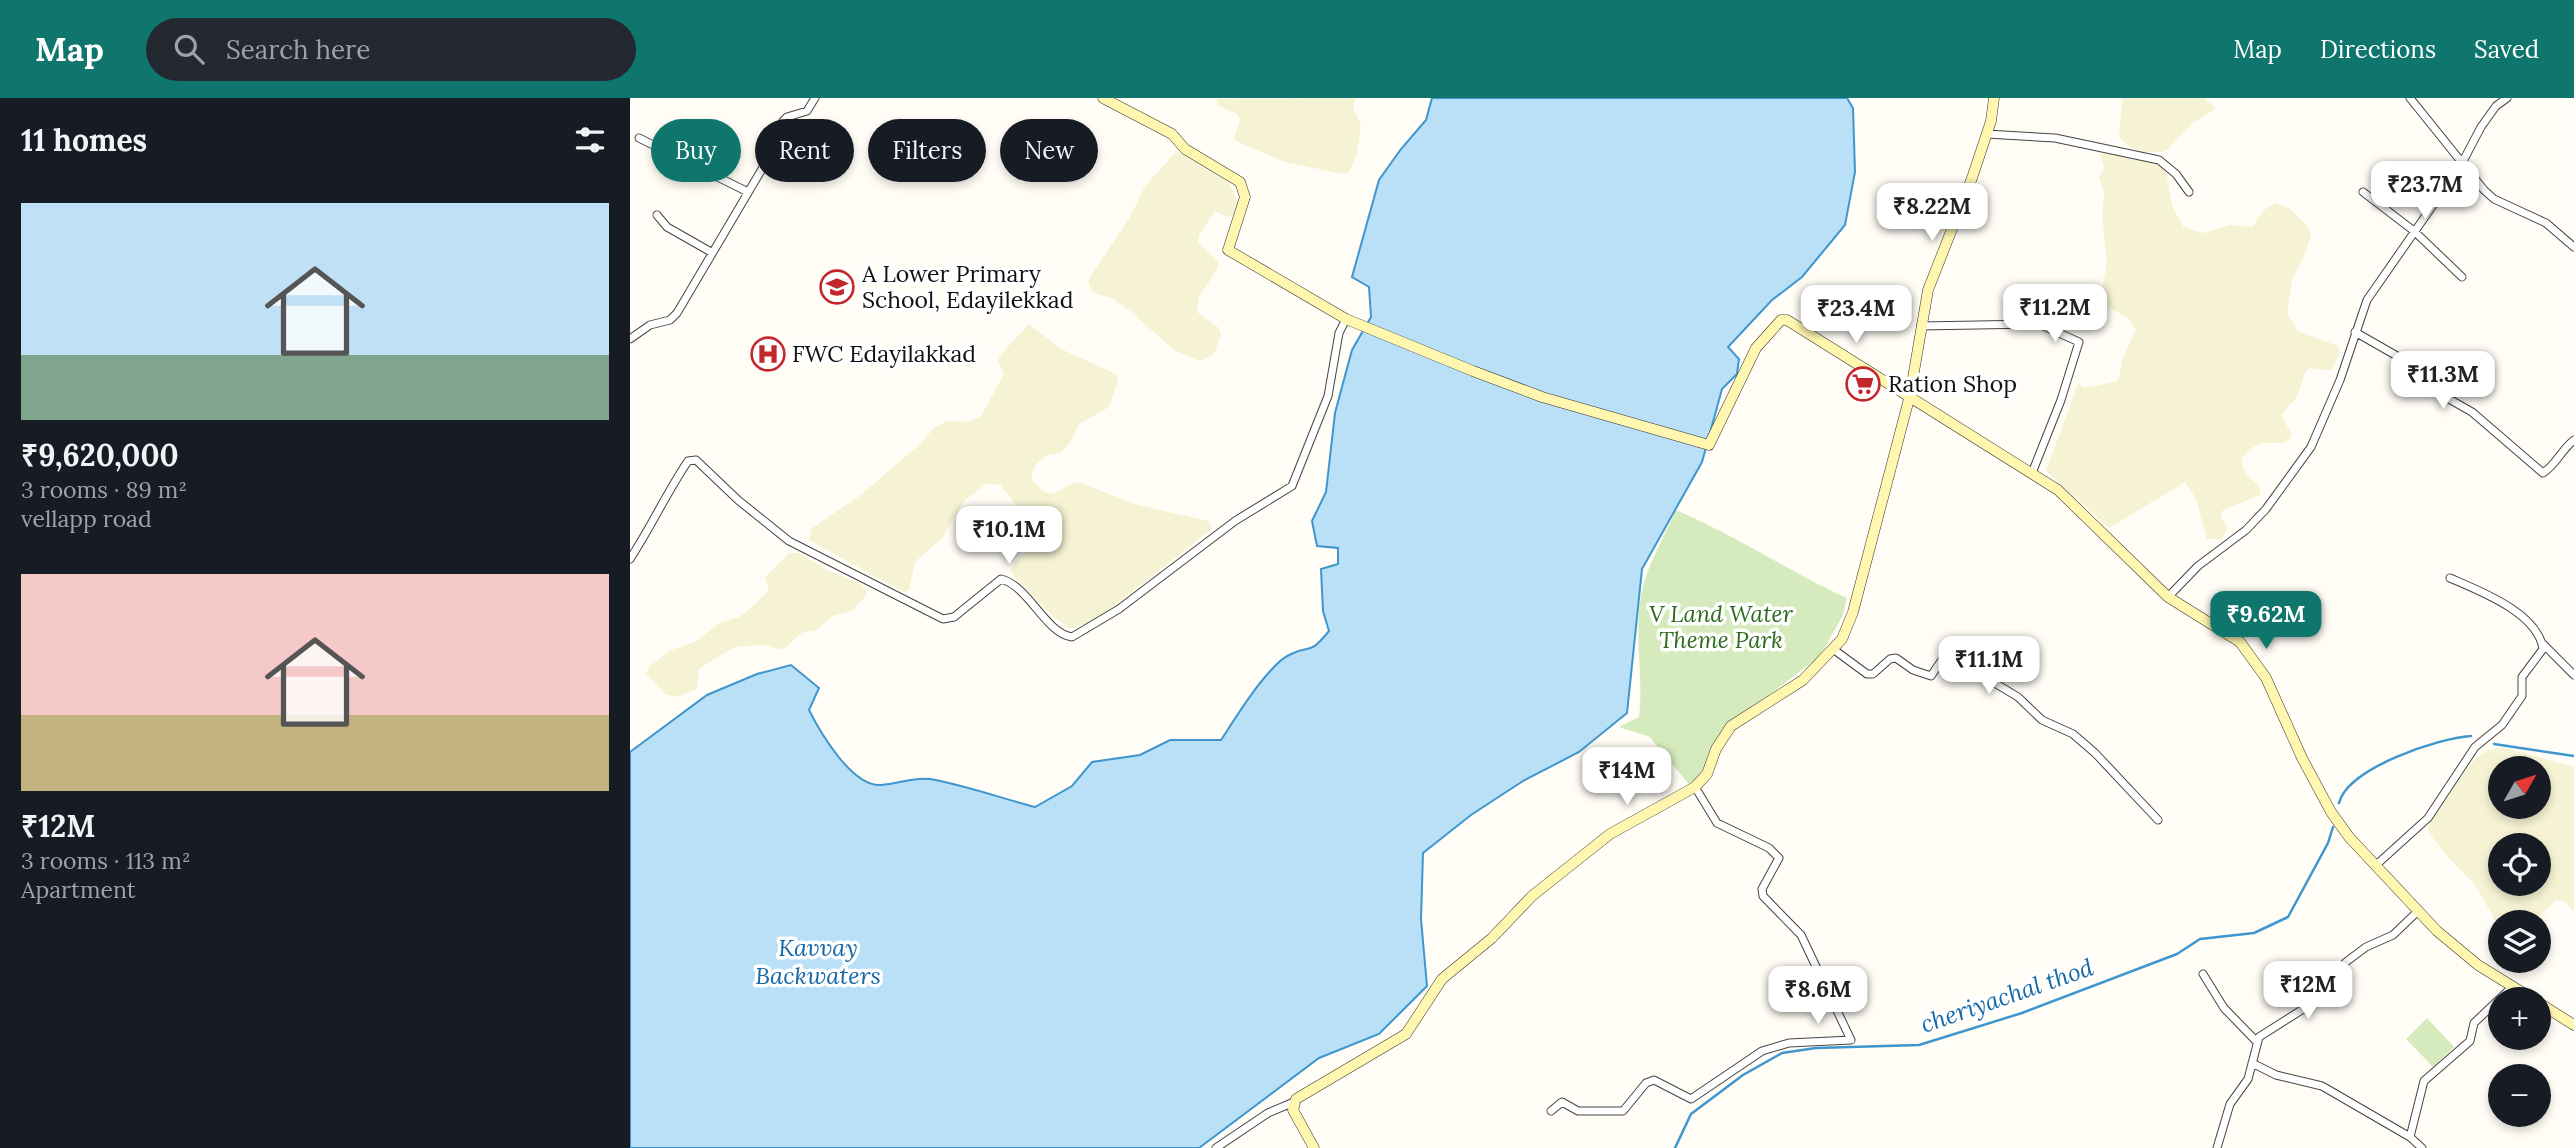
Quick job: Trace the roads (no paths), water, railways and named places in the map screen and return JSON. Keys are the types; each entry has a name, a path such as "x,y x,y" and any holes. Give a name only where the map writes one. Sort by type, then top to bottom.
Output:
{"main road":[{"path":"1103,98 1172,134 1185,149 1240,182 1245,197 1228,250 1346,319 1542,397 1709,445 1756,348 1781,320 1787,320 1910,395 2058,490 2095,522 2168,597 2240,642 2266,678 2302,758 2331,812 2417,912 2478,965 2512,987"},
{"path":"1314,1148 1293,1110 1294,1102 1325,1080 1406,1034 1442,979 1492,938 1532,896 1610,834 1695,787 1707,774 1716,748 1731,726 1803,680 1842,639 1853,612 1910,395 1928,290 1954,231 1986,134 1994,98"},
{"path":"2551,1011 2574,1026"}],"street":[{"path":"630,340 650,325 674,317 762,169 783,121 807,111 815,98"},
{"path":"2410,98 2461,165 2494,199 2546,223 2574,247"},
{"path":"2168,597 2198,566 2246,530 2266,509 2306,454 2323,423 2367,300 2461,165 2496,106 2507,98"},
{"path":"1986,134 2055,138 2159,160 2189,192"},
{"path":"639,138 748,192"},
{"path":"2362,192 2414,231 2462,277"},
{"path":"657,215 667,227 711,252"},
{"path":"630,559 659,513 679,474 688,461 696,460 738,500 789,541 943,620 954,617 1001,579 1012,583 1052,624 1066,636 1072,637 1119,610 1235,521 1292,486 1328,396 1339,333 1346,319"},
{"path":"1921,326 2039,324 2079,342 2061,400 2032,473"},
{"path":"2355,332 2397,356 2449,399 2472,412 2543,473 2552,467 2561,450 2574,440"},
{"path":"2450,578 2505,604 2530,624 2542,643 2574,675"},
{"path":"2375,866 2428,818 2475,747 2502,725 2522,696 2522,677 2539,656 2542,643"},
{"path":"1833,649 1867,674 1873,674 1890,659 1896,658 1913,670 1931,676 1952,645 1956,645 1972,656 1993,682 2018,697 2042,720 2073,734 2095,753 2158,820"},
{"path":"1551,1111 1562,1102 1578,1111 1623,1111 1646,1083 1654,1080 1690,1099 1762,1051 1789,1043 1851,1040 1801,935 1763,896 1762,889 1780,862 1777,854 1717,823 1695,787"},
{"path":"2217,1148 2230,1104 2248,1079 2257,1042 2269,1029 2319,999 2346,962 2366,947 2393,935 2417,912"},
{"path":"2203,974 2224,1008 2257,1042"},
{"path":"2410,1137 2424,1082 2470,1041 2474,1023 2488,1010"},
{"path":"2252,1063 2276,1075 2322,1086 2410,1137 2422,1148"},
{"path":"1216,1148 1275,1110 1294,1102"}],"water":[{"name":"Kavvay Backwaters","path":"1432,98 1847,98 1853,108 1855,172 1845,225 1802,277 1772,300 1728,347 1739,359 1737,374 1722,389 1702,462 1642,569 1627,713 1579,752 1523,781 1471,815 1423,853 1421,919 1427,986 1379,1034 1319,1058 1199,1148 630,1148 630,752 707,695 757,674 791,665 819,688 809,710 838,756 859,777 881,785 930,779 1035,807 1072,786 1092,762 1140,755 1170,740 1221,740 1271,670 1289,655 1312,647 1329,631 1323,611 1321,569 1338,564 1338,548 1317,546 1312,521 1326,492 1335,413 1352,350 1371,317 1369,287 1352,277 1379,180 1426,120"}],"waterway":[{"path":"2339,803 2346,790 2376,767 2438,742 2471,736"},
{"path":"2494,744 2574,756"},
{"name":"cheriyachal thod","path":"1675,1148 1691,1114 1743,1075 1782,1053 1816,1048 1919,1045 2022,1013 2177,954 2200,939 2254,933 2288,917 2328,843 2333,827"}],"place":[{"name":"A Lower Primary School, Edayilekkad","path":"837,287"},
{"name":"FWC Edayilakkad","path":"768,354"},
{"name":"Ration Shop","path":"1863,384"}],"park label":[{"name":"V Land Water Theme Park","path":"1721,627"}]}
